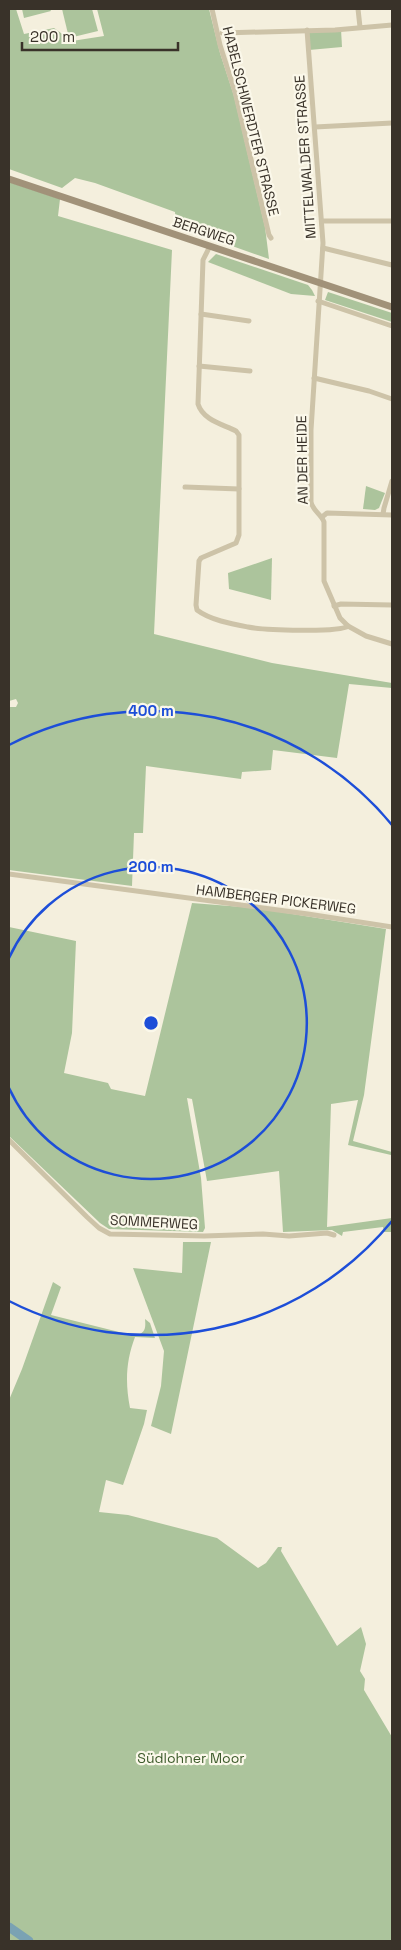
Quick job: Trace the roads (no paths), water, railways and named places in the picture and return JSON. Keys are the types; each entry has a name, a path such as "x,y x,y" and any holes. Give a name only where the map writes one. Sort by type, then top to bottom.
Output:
{"main road":[{"name":"BERGWEG","path":"9,179 392,307"}],"street":[{"name":"HABELSCHWERDTER STRASSE","path":"212,9 222,54 235,92 266,226 271,238"},
{"path":"358,9 360,27"},
{"path":"222,33 392,25"},
{"name":"MITTELWALDER STRASSE","path":"307,30 322,221 321,283"},
{"path":"315,127 392,123"},
{"path":"322,221 392,221"},
{"path":"210,246 203,260 198,404 200,412 206,417 236,431 239,435 238,540 236,544 201,558 199,561 197,610 202,614 248,627 330,630 344,629 348,626 366,636 392,644"},
{"path":"323,248 392,265"},
{"name":"AN DER HEIDE","path":"321,283 318,301 311,430 311,502 313,509 322,517 324,522 324,582 340,618 348,626"},
{"path":"318,301 392,326"},
{"path":"201,314 249,321"},
{"path":"199,366 250,371"},
{"path":"314,378 392,399"},
{"path":"383,514 392,481"},
{"path":"185,487 239,489"},
{"path":"322,517 327,513 383,514 392,516"},
{"path":"334,606 341,604 392,605"},
{"name":"HAMBERGER PICKERWEG","path":"9,874 392,927"},
{"name":"SOMMERWEG","path":"9,1140 87,1217 99,1228 110,1234 204,1236 263,1234 289,1236 334,1235"}],"waterway":[{"path":"9,1927 29,1941"}],"park label":[{"name":"Südlohner Moor","path":"191,1758"}]}
